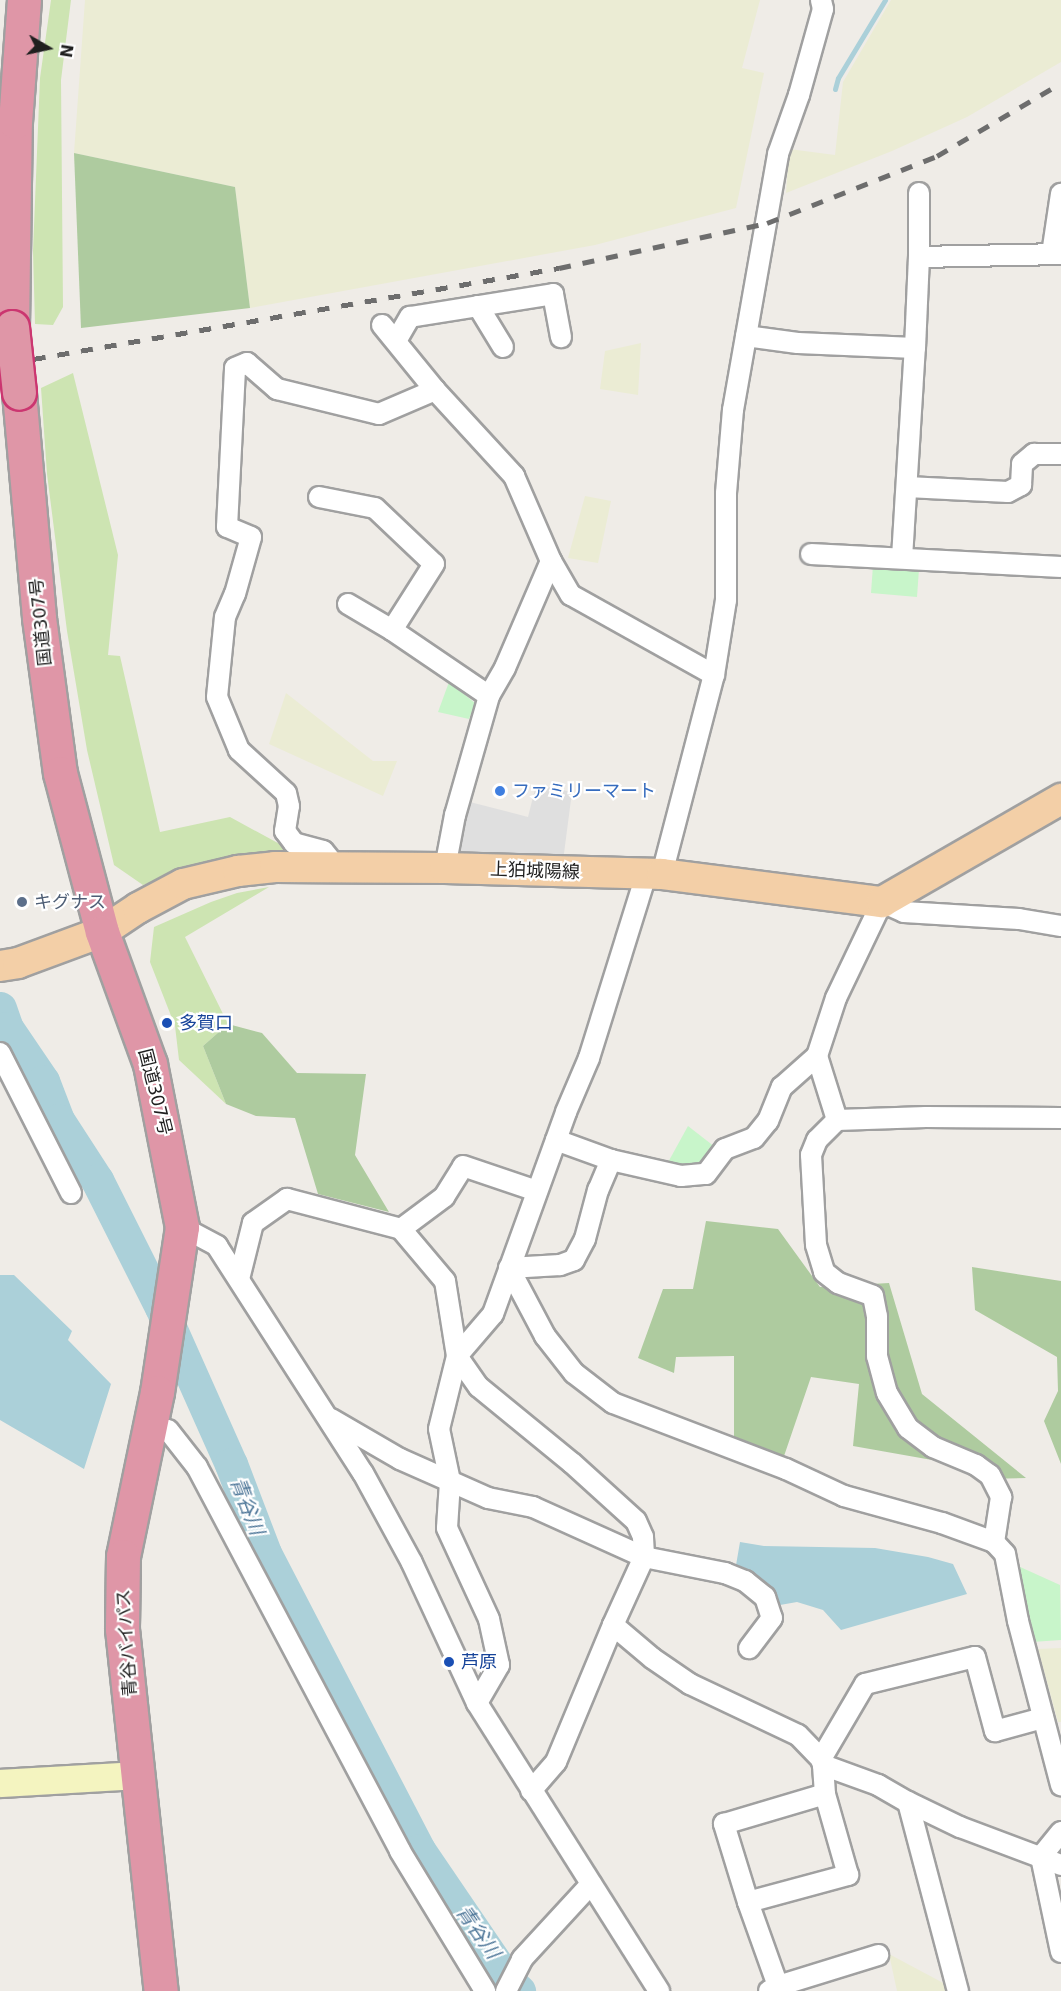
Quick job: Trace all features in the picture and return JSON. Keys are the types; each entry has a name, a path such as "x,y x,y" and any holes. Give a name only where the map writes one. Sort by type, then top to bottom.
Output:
{"highway":[{"name":"国道307号","path":"24,0 9,54 13,199 12,327 39,618 60,773 102,933 150,1064 182,1227"},
{"name":"青谷バイパス","path":"161,1991 122,1629 123,1556 157,1392 182,1227"}],"main road":[{"path":"882,902 1061,799"},
{"name":"上狛城陽線","path":"9,964 102,933 138,908 183,884 209,876 275,867 445,868 654,875 882,902"}],"street":[{"path":"457,1356 493,1314 556,1140 589,1058 654,875 714,675 726,600 726,493 733,410 778,154 799,95 824,9 820,0"},
{"path":"902,558 920,257 920,193"},
{"path":"920,257 1057,254 1061,194"},
{"path":"396,341 410,317 553,294 561,337"},
{"path":"478,306 503,347"},
{"path":"382,325 435,390 514,476 551,561 571,595 714,675"},
{"path":"746,336 798,343 915,348"},
{"path":"337,868 323,851 294,843 285,831 289,806 286,793 239,750 216,697 225,617 235,594 251,537 227,527 235,368 247,363 277,389 379,414 435,390"},
{"path":"907,487 1008,492 1020,485 1022,464 1034,454 1061,454"},
{"path":"319,497 375,508 434,564 392,630"},
{"path":"811,554 1061,567"},
{"path":"445,868 455,815 489,696 505,668 551,561"},
{"path":"348,604 392,630 489,696"},
{"path":"556,1140 611,1160 681,1176 706,1174 724,1149 754,1138 768,1121 782,1088 817,1056 836,998 882,902 904,912 1019,919 1061,926"},
{"path":"0,1053 70,1193"},
{"path":"817,1056 837,1120"},
{"path":"994,1542 1000,1497 990,1475 976,1465 933,1447 908,1428 887,1393 877,1356 877,1316 873,1296 838,1283 824,1272 816,1245 811,1155 817,1140 837,1120 926,1117 1061,1118"},
{"path":"509,1268 560,1265 574,1260 585,1239 598,1190 611,1160"},
{"path":"401,1229 444,1197 463,1166 537,1191"},
{"path":"239,1279 253,1223 287,1199 401,1229 445,1281 457,1356 439,1429 450,1481 447,1528 489,1619 499,1665 477,1703"},
{"path":"182,1227 217,1246 363,1473 412,1563 477,1703 659,1991"},
{"path":"509,1268 552,1345 574,1373 614,1403 786,1468 844,1496 942,1523 994,1542 1005,1554 1018,1621 1061,1785"},
{"path":"457,1356 479,1387 572,1463 636,1521 643,1537 644,1557 556,1762 531,1791"},
{"path":"328,1418 400,1459 488,1498 533,1507 644,1557 725,1573 745,1581 765,1597 772,1618 749,1648"},
{"path":"168,1430 198,1467 400,1851 485,1991"},
{"path":"613,1625 652,1658 690,1684 798,1735 822,1762 878,1785 960,1827 1061,1865"},
{"path":"748,1902 848,1875 825,1794 822,1762 865,1684 975,1657 995,1731 1043,1718"},
{"path":"0,1783 138,1775"},
{"path":"825,1794 724,1824 773,1988 878,1955"},
{"path":"908,1802 958,1991"},
{"path":"1041,1857 1061,1832"},
{"path":"1041,1857 1061,1952"},
{"path":"506,1991 522,1959 591,1884"}],"green space":[{"path":"51,0 71,0 61,80 63,307 53,325 35,324 33,251 40,78"},
{"path":"85,0 760,0 742,68 764,73 736,208 595,245 250,308 235,187 74,153"},
{"path":"891,0 1061,0 1061,62 967,117 892,151 786,193 789,149 835,155 843,82"},
{"path":"74,153 235,187 250,308 81,328"},
{"path":"641,343 638,395 600,389 605,351"},
{"path":"73,373 118,555 108,655 120,656 160,832 230,817 298,854 218,860 143,885 114,865 87,750 67,631 47,474 41,388"},
{"path":"585,496 611,501 598,563 568,558"},
{"path":"873,565 919,569 917,597 871,593"},
{"path":"449,682 475,703 469,719 438,712"},
{"path":"286,693 373,761 397,761 383,796 269,744"},
{"path":"269,887 185,937 228,1024 203,1046 226,1104 179,1060 175,1026 150,962 154,927 211,902 237,893"},
{"path":"228,1024 262,1033 297,1073 366,1074 355,1155 389,1212 318,1194 295,1118 256,1116 226,1104 203,1046"},
{"path":"688,1126 715,1147 703,1167 666,1166"},
{"path":"706,1221 778,1229 820,1287 889,1283 922,1394 1026,1478 980,1479 949,1463 853,1446 859,1384 811,1377 783,1459 734,1442 734,1356 676,1357 674,1373 638,1358 663,1289 693,1289"},
{"path":"972,1267 1061,1281 1061,1464 1044,1421 1058,1391 1057,1357 975,1310"},
{"path":"1018,1566 1060,1585 1061,1640 1032,1642"},
{"path":"1061,1648 1061,1722 1058,1722 1038,1649"},
{"path":"889,1954 947,1985 948,1991 897,1991"}],"shaded area":[{"path":"536,785 572,792 563,861 458,854 466,801 528,817"}],"water":[{"path":"0,1275 14,1275 72,1331 68,1340 111,1384 84,1469 0,1420"},
{"path":"740,1542 764,1546 875,1548 928,1557 953,1564 967,1594 841,1630 823,1610 797,1602 780,1605 766,1588 735,1571"}],"waterway":[{"path":"835,89 838,78 885,0"},
{"name":"青谷川","path":"0,1008 7,1028 43,1081 58,1120 97,1180 161,1307 231,1464 265,1553 419,1850 508,1981 519,1991"}],"railway":[{"path":"10,363 559,268 767,223 937,156 1061,83"}],"place":[{"name":"ファミリーマート","path":"500,791"},
{"name":"キグナス","path":"22,902"},
{"name":"多賀口","path":"167,1023"},
{"name":"芦原","path":"449,1662"}]}
